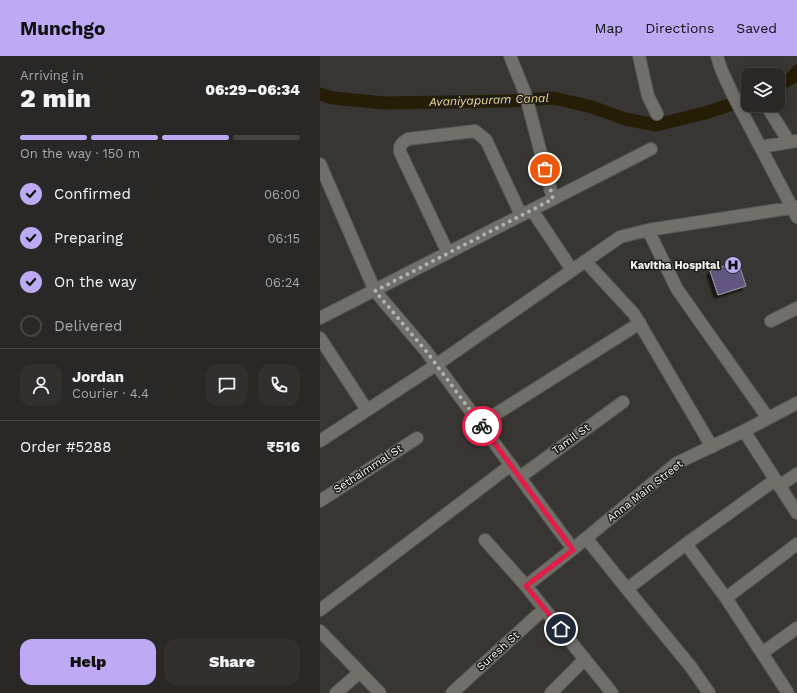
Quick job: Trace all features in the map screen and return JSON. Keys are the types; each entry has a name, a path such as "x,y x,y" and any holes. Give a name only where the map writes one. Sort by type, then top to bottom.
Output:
{"street":[{"path":"510,56 525,93 553,199"},
{"path":"639,56 648,96 658,114"},
{"path":"320,441 436,365 620,237 648,230 795,211 742,115 721,69 717,56"},
{"path":"761,147 793,141 771,112"},
{"path":"448,253 399,147 408,139 476,131 486,140 526,212 572,270"},
{"path":"320,318 650,149"},
{"path":"320,164 325,191 375,291 436,365 573,550"},
{"path":"648,230 677,289 768,418"},
{"path":"585,261 634,314 712,447"},
{"path":"771,321 797,308"},
{"path":"480,424 640,323"},
{"path":"320,338 367,410"},
{"name":"Tamil St","path":"520,477 623,402"},
{"name":"Anna Main Street","path":"526,586 573,550 677,463 744,431 797,403"},
{"path":"744,431 797,513"},
{"name":"Sethaimmal St","path":"320,501 417,438"},
{"path":"320,610 510,465"},
{"path":"627,589 686,544 777,483 797,474"},
{"path":"586,538 691,667 709,693"},
{"path":"485,540 526,586 585,659 608,692"},
{"path":"686,544 726,598 788,693"},
{"path":"726,598 797,544"},
{"name":"Suresh St","path":"452,693 544,609"},
{"path":"762,653 797,628"},
{"path":"320,631 380,693"},
{"path":"551,693 585,659"},
{"path":"336,693 360,672"}],"building":[{"path":"738,261 746,286 718,295 710,271"}],"waterway":[{"name":"Avaniyapuram Canal","path":"785,81 793,77 797,71"},
{"name":"Avaniyapuram Canal","path":"320,94 333,98 384,103 507,101 554,98 592,107 625,119 656,125 705,113 741,101"}],"way so far":[{"path":"482,426 426,351 375,291 553,199 545,169"}],"place":[{"name":"Kavitha Hospital","path":"733,265"}],"route":[{"path":"482,426 573,550 526,586 561,629"}]}
